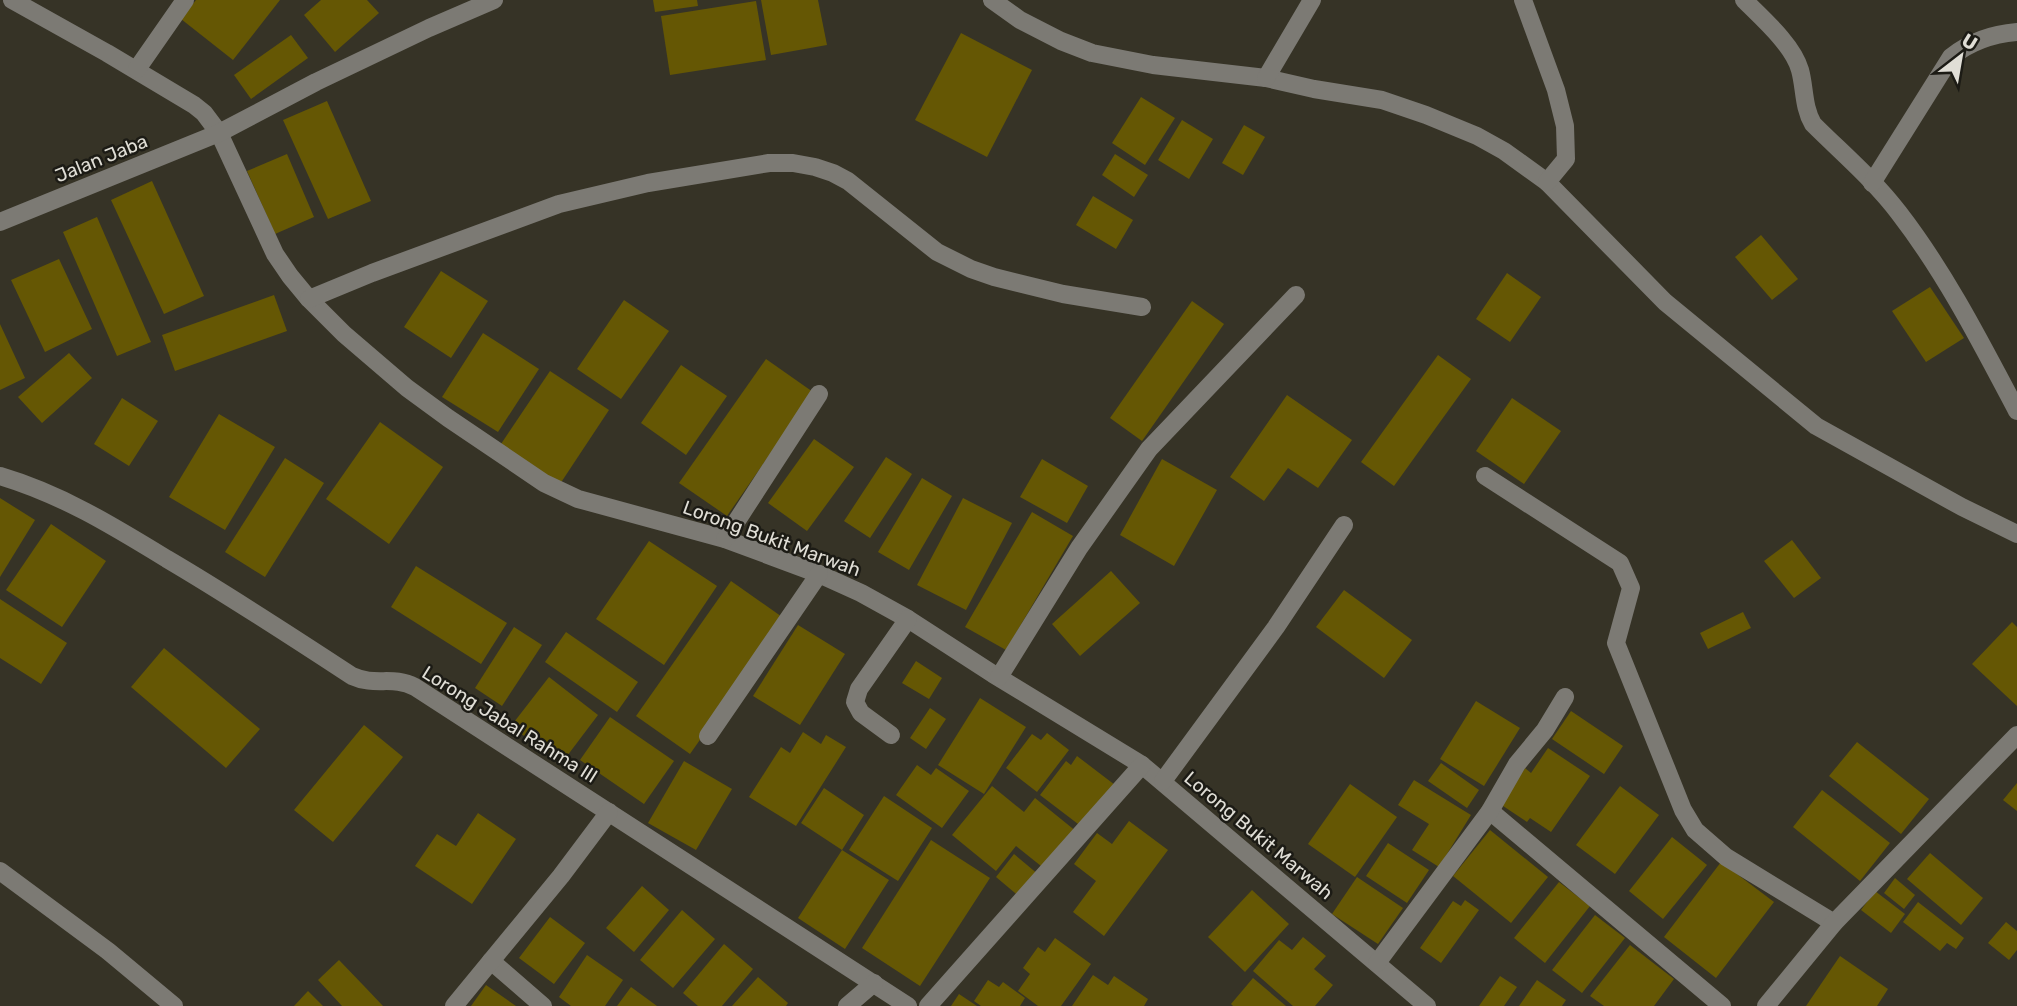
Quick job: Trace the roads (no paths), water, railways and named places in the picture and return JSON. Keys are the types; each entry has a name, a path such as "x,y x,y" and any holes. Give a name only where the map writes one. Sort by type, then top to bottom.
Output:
{"street":[{"name":"Lorong Bukit Marwah","path":"12,0 136,69 204,113 219,133 275,254 290,276 344,334 407,388 448,418 544,483 579,499 725,539 819,574 908,619 1142,765 1427,1006"},
{"path":"136,69 186,0"},
{"name":"Jalan Jaba","path":"0,222 219,133 316,82 495,0"},
{"path":"992,0 1020,20 1092,53 1153,65 1266,78 1382,100 1426,115 1486,141 1547,182 1665,302 1816,426 1962,507 2017,534"},
{"path":"1266,78 1312,0"},
{"path":"1523,0 1556,90 1565,126 1566,159 1547,182"},
{"path":"1744,0 1774,31 1796,60 1807,112 1813,124 1897,211 1930,256 1976,331 2017,411"},
{"path":"1872,183 1951,57 1976,41 2017,32"},
{"path":"309,299 559,204 648,183 769,163 793,163 824,170 848,181 937,252 971,269 1063,294 1142,307"},
{"path":"999,677 1079,548 1149,449 1296,295"},
{"path":"725,539 819,394"},
{"name":"Lorong Jabal Rahma III","path":"0,475 45,491 98,516 231,597 352,676 369,682 401,681 415,687 908,1006"},
{"path":"1485,477 1620,563 1631,589 1616,643 1683,810 1695,830 1726,858 1834,923"},
{"path":"1163,781 1276,626 1344,525"},
{"path":"708,736 819,574"},
{"path":"891,735 861,713 855,702 859,689 908,619"},
{"path":"1377,963 1490,811 1517,764 1545,730 1566,697"},
{"path":"1766,1006 1834,923 2017,735"},
{"path":"928,1006 1142,765"},
{"path":"454,1006 561,876 609,811"},
{"path":"1490,811 1722,1006"},
{"path":"0,871 108,951 162,1002"},
{"path":"491,961 543,1006"},
{"path":"847,1006 874,983"}]}
